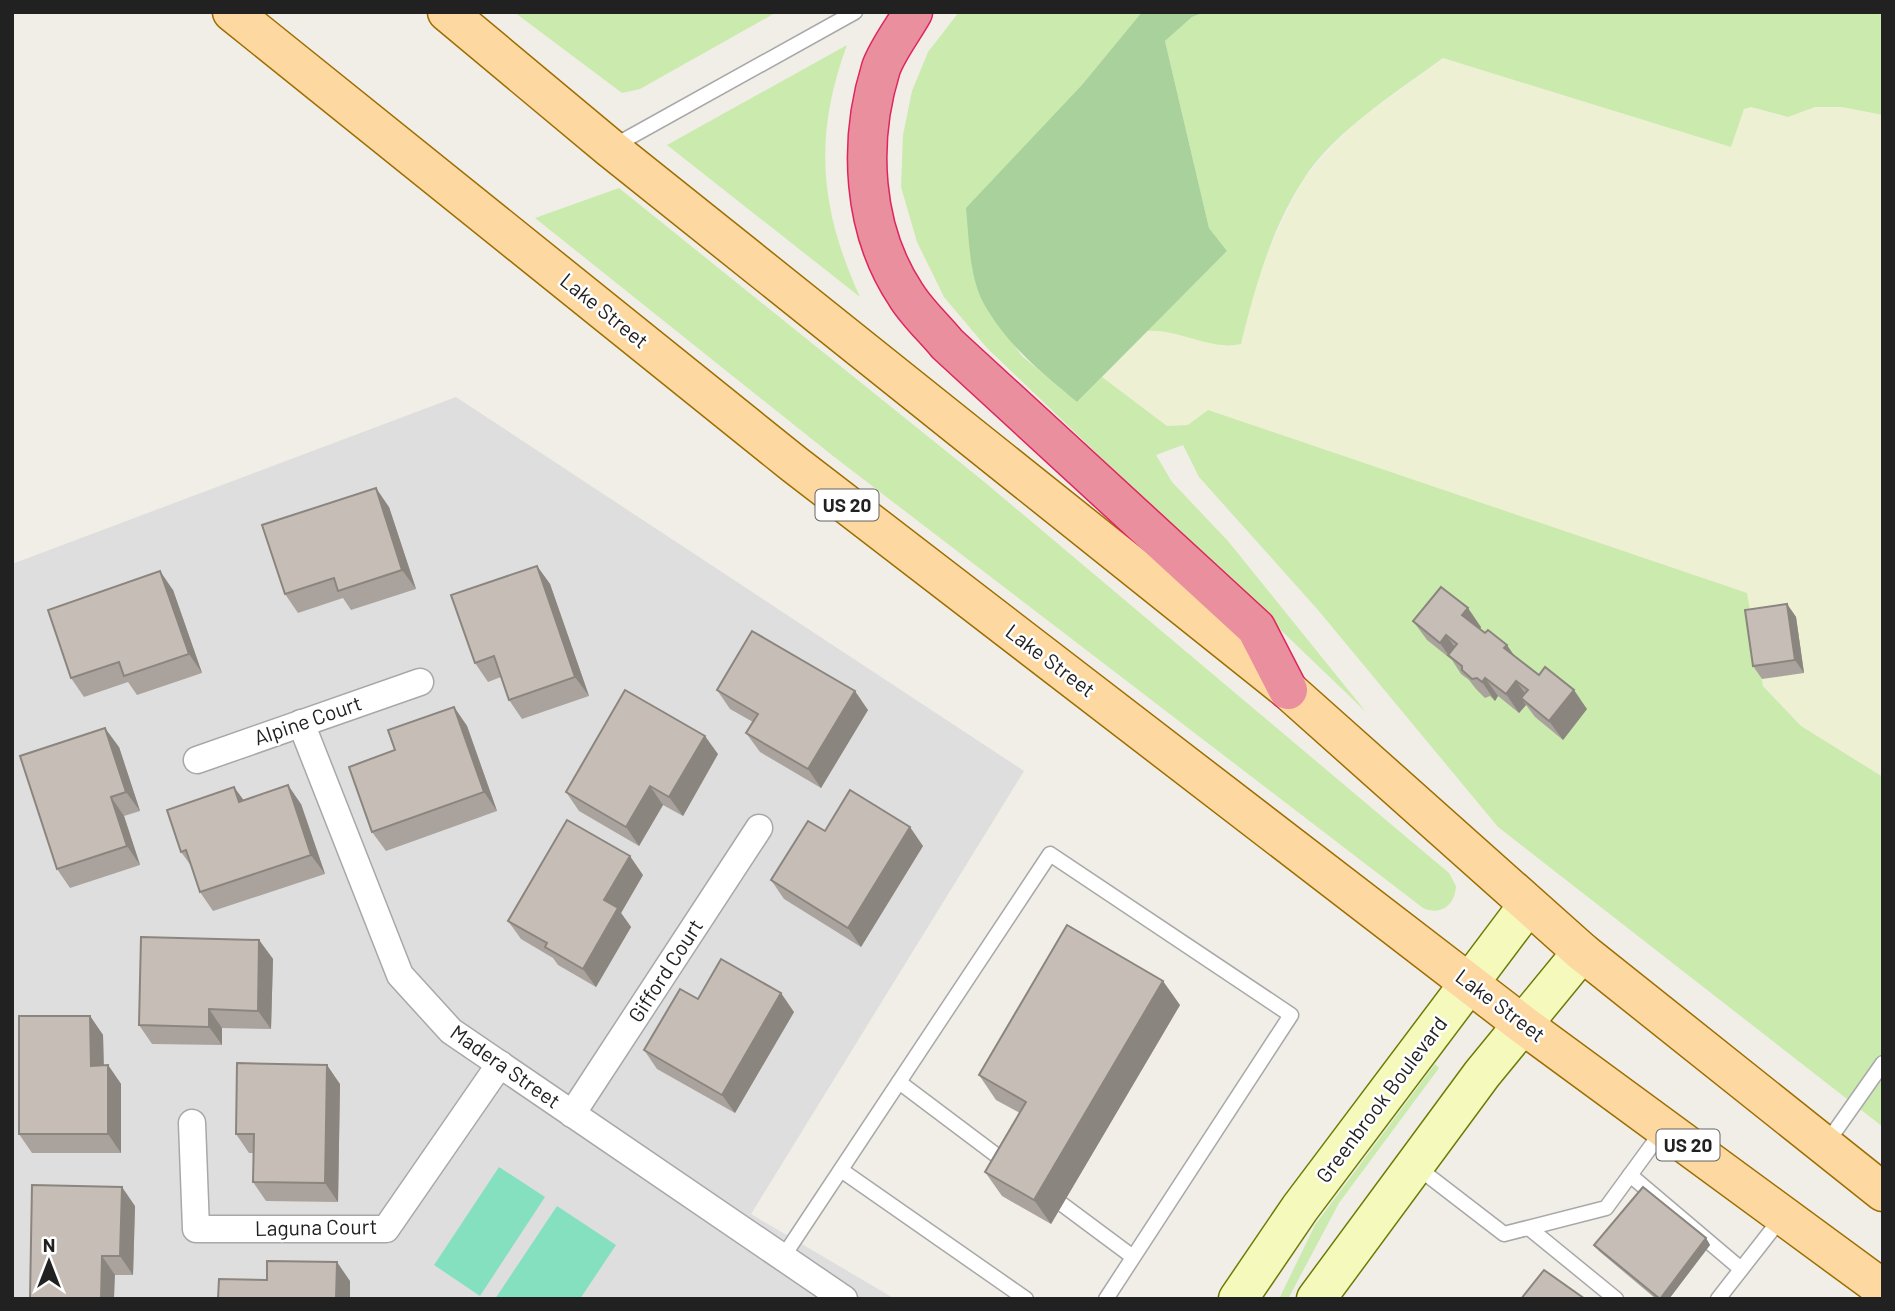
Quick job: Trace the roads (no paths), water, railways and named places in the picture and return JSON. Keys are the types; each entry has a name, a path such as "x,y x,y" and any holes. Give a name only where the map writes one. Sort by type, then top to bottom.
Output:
{"highway":[{"path":"913,12 882,66 867,128 866,181 881,244 905,295 947,344 1256,628 1288,690"}],"main road":[{"path":"447,12 610,148 1288,690 1582,952 1883,1192"},
{"name":"Lake Street","path":"234,13 794,464 1522,1024 1883,1289"},
{"name":"Greenbrook Boulevard","path":"1238,1299 1300,1208 1528,905"},
{"path":"1316,1299 1522,1024 1582,952"}],"street":[{"name":"Alpine Court","path":"197,760 420,682"},
{"name":"Madera Street","path":"302,723 400,975 451,1031 844,1299"},
{"name":"Gifford Court","path":"572,1114 759,828"},
{"name":"Laguna Court","path":"192,1123 196,1229 386,1229 500,1064"}],"lane":[{"path":"610,148 855,12"},
{"path":"783,1258 1051,854 1292,1014 1106,1299"},
{"path":"1825,1145 1883,1063"},
{"path":"899,1082 1133,1258"},
{"path":"1416,1166 1504,1234 1606,1208 1665,1128"},
{"path":"841,1170 1026,1299"},
{"path":"1630,1175 1741,1269"},
{"path":"1718,1299 1783,1216"},
{"path":"1529,1228 1616,1299"}]}
